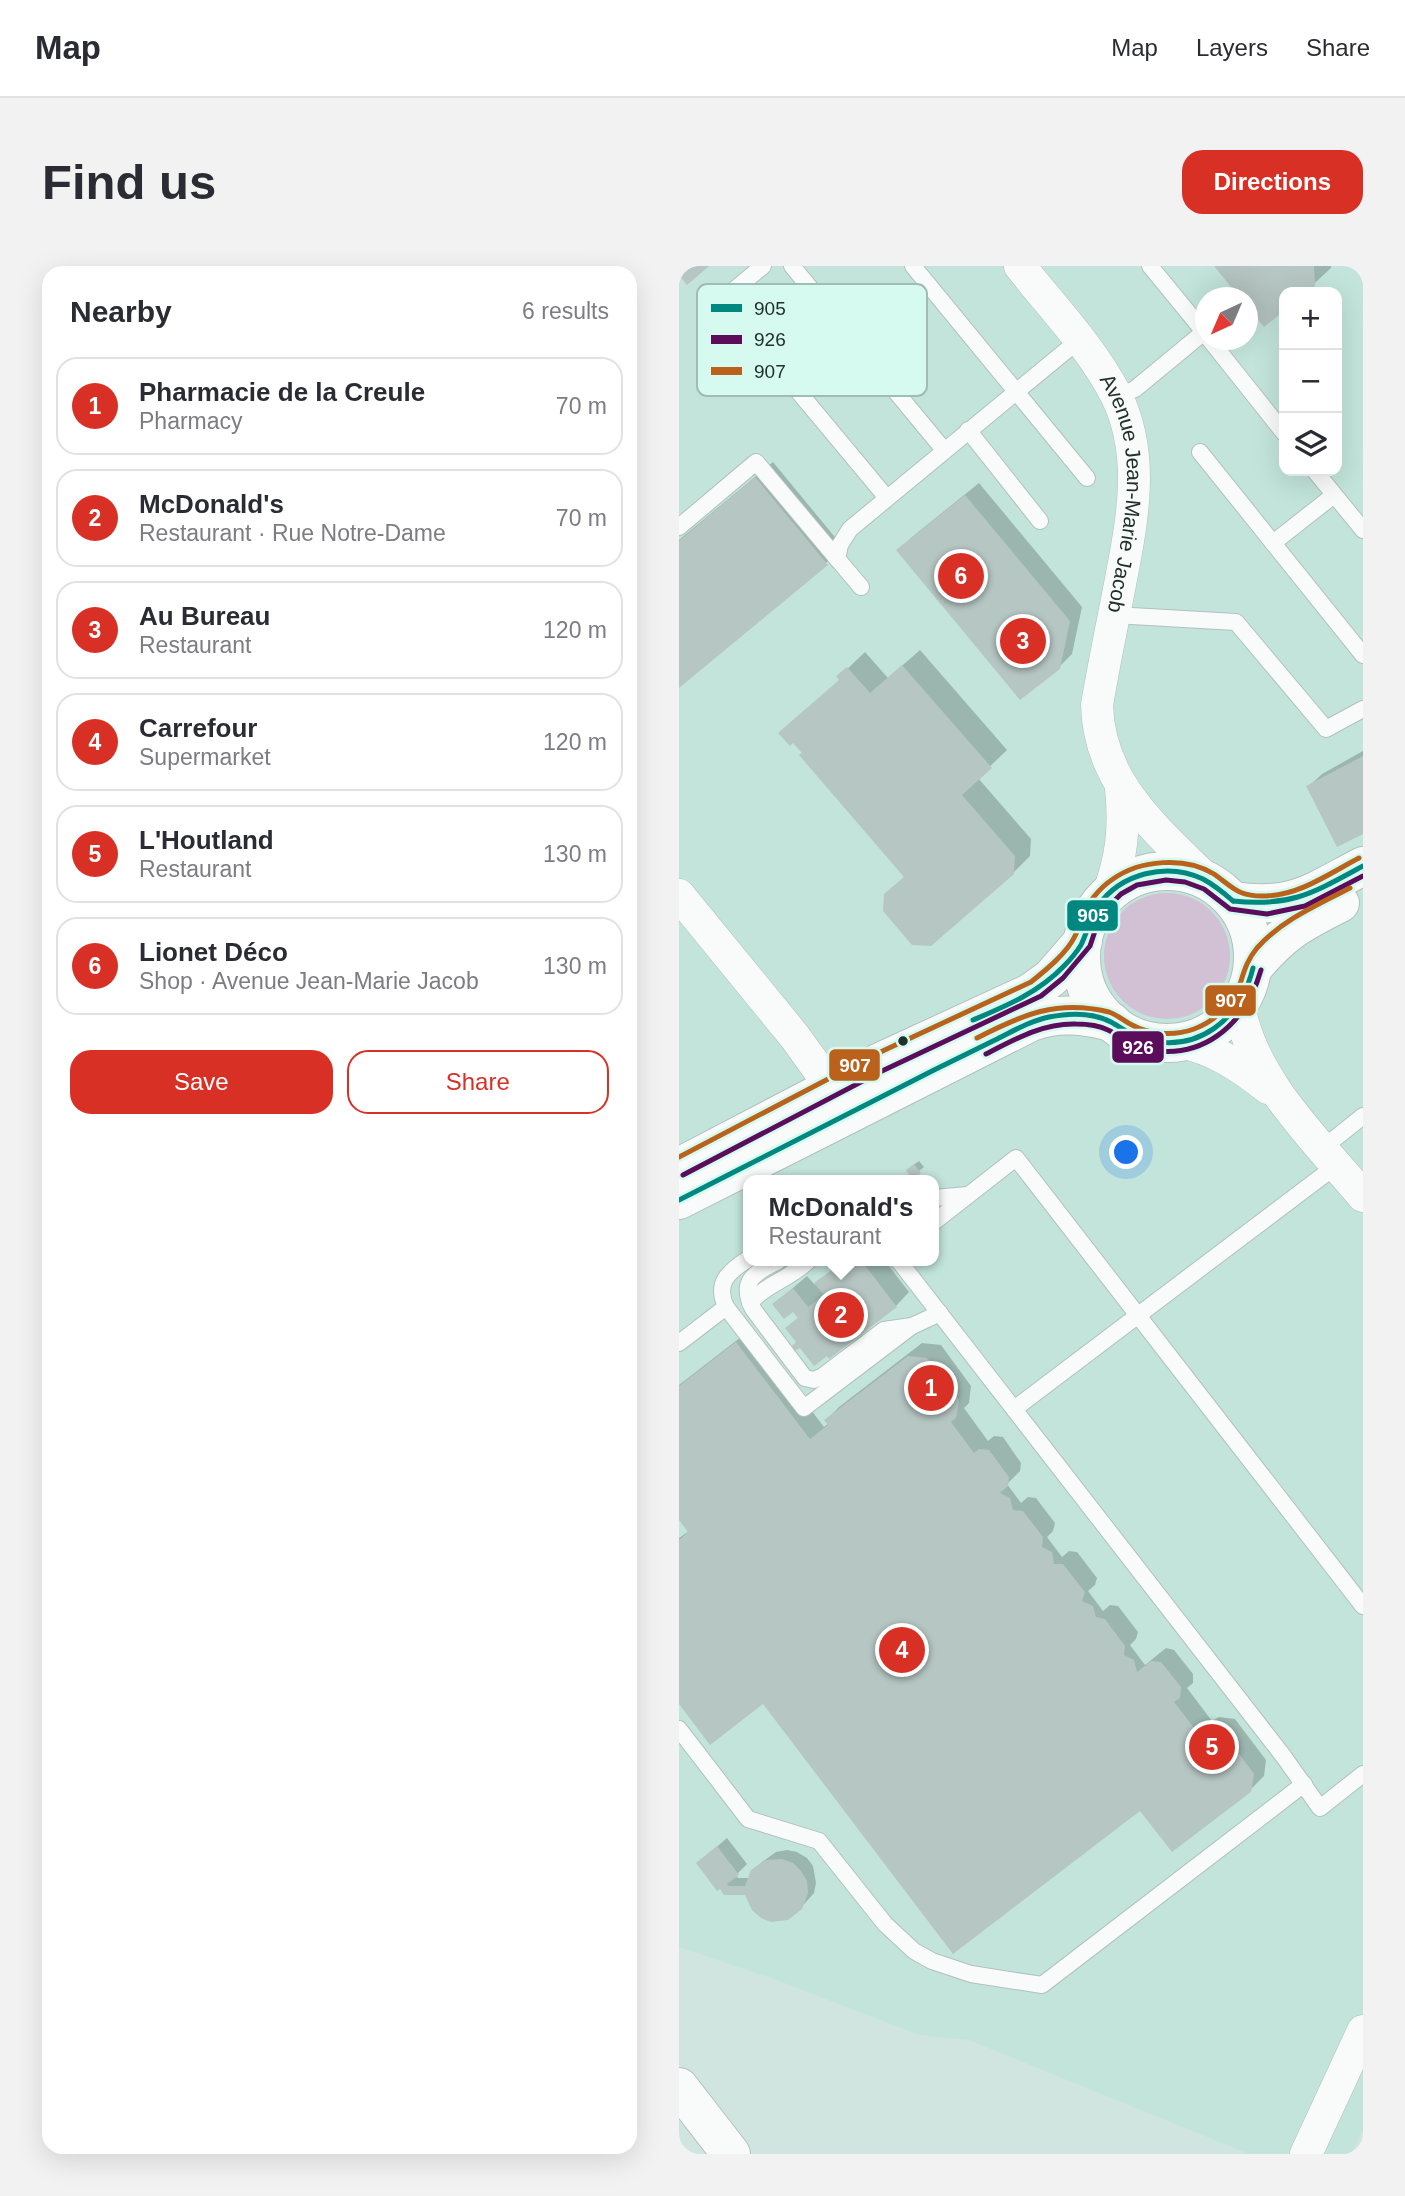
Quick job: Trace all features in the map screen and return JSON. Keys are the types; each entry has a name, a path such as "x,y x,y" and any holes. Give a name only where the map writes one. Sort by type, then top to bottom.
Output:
{"main road":[{"path":"1220,891 1244,918 1251,937 1253,968 1239,1005 1218,1027 1181,1042 1139,1038 1112,1022 1096,1005 1087,985 1081,964 1083,941 1089,921 1108,895 1135,877 1177,871 1220,891 1266,905 1291,901 1316,891 1363,866"},
{"path":"1253,968 1270,947 1289,931 1363,891"},
{"path":"679,1167 831,1087 1030,993 1051,978 1083,941"},
{"path":"679,1200 1031,1022 1070,1014 1112,1022"},
{"path":"679,2087 731,2154"}],"street":[{"name":"Avenue Jean-Marie Jacob","path":"1020,266 1094,359 1117,397 1130,435 1134,489 1130,531 1097,705 1102,747 1121,788 1168,841 1220,891"},
{"name":"Avenue Jean-Marie Jacob","path":"1108,895 1119,863 1123,839 1121,788"},
{"path":"679,895 795,1037 831,1087"},
{"path":"1239,1005 1243,1026 1252,1049 1283,1100 1363,1196"},
{"path":"1181,1042 1206,1049 1230,1061 1283,1100"},
{"path":"1306,2154 1363,2031"}],"lane":[{"path":"741,284 763,266"},
{"path":"792,266 807,284"},
{"path":"913,266 1087,478"},
{"path":"1150,266 1195,320"},
{"path":"837,559 844,536 1079,340"},
{"path":"1117,397 1135,389 1195,344"},
{"path":"1219,350 1279,427"},
{"path":"802,396 887,498"},
{"path":"899,396 944,450"},
{"path":"968,430 1039,521"},
{"path":"1200,452 1363,655"},
{"path":"679,527 756,462 861,587"},
{"path":"1319,476 1363,530"},
{"path":"1273,543 1334,495"},
{"path":"1114,615 1236,622 1327,729 1363,709"},
{"path":"1014,1409 1138,1316 1330,1156 1363,1116"},
{"path":"939,1218 1016,1158 1363,1606"},
{"path":"939,1198 968,1195"},
{"path":"743,1263 723,1282 722,1299 804,1408 912,1326 940,1313"},
{"path":"768,1266 750,1280 746,1292 750,1303 802,1375 810,1380 823,1377 884,1330 912,1326"},
{"path":"750,1303 762,1290 802,1266"},
{"path":"903,1266 1320,1808 1363,1774"},
{"path":"679,1343 726,1307"},
{"path":"679,1729 748,1819 820,1842 885,1924 914,1951 932,1961 971,1974 1042,1985 1304,1784"}],"shaded area":[{"path":"679,266 1363,266 1363,2129 1352,2154 1249,2154 969,2040 919,2035 774,1979 679,1947"},
{"path":"1167,893 1191,898 1212,911 1225,932 1230,956 1225,980 1212,1001 1191,1014 1167,1019 1143,1014 1122,1001 1109,980 1104,956 1109,932 1122,911 1143,898"}],"building":[{"path":"679,266 709,266 687,285 679,275"},
{"path":"1214,266 1314,266 1314,287 1279,287 1279,315 1264,327 1258,320 1258,287 1231,287"},
{"path":"755,477 828,565 679,688 679,541"},
{"path":"965,495 1070,621 1060,669 1020,700 896,550"},
{"path":"902,665 992,768 962,795 1015,856 1014,874 931,946 912,945 883,911 884,894 904,877 799,755 802,753 793,743 790,746 778,733 839,680 836,676 847,667 870,693"},
{"path":"1363,756 1363,834 1337,847 1306,786"},
{"path":"914,1164 921,1173 909,1175 906,1170"},
{"path":"837,1266 866,1266 897,1307 829,1359 827,1356 814,1366 800,1348 794,1351 791,1347 796,1342 785,1328 798,1318 793,1312 784,1319 772,1304 793,1288 808,1307 824,1295 814,1283"},
{"path":"736,1342 810,1439 828,1425 824,1420 908,1356 927,1358 959,1400 956,1418 951,1422 974,1453 979,1449 989,1450 1009,1477 1008,1486 1000,1493 1010,1498 1013,1510 1023,1511 1043,1537 1042,1547 1052,1552 1054,1564 1063,1564 1085,1592 1082,1601 1093,1606 1096,1617 1105,1619 1125,1646 1124,1655 1134,1660 1137,1672 1151,1661 1161,1662 1181,1687 1180,1698 1174,1702 1198,1733 1204,1729 1222,1731 1254,1774 1251,1792 1172,1852 1140,1811 953,1954 763,1704 710,1745 679,1704 679,1540 688,1532 679,1520 679,1386"},
{"path":"717,1846 739,1875 727,1884 729,1886 745,1886 751,1870 765,1860 782,1859 793,1863 807,1881 808,1893 802,1909 788,1920 771,1922 752,1910 745,1895 724,1895 720,1889 717,1891 696,1863"}],"transit line":[{"name":"907","path":"679,1157 874,1055 1031,982 1067,949 1093,897 1124,873 1149,864 1190,865 1214,874 1243,893 1266,896 1291,892 1359,858"},
{"name":"905","path":"1233,901 1287,900 1315,891 1363,866"},
{"name":"905","path":"973,1020 1021,998 1054,975 1081,945 1098,906 1119,885 1132,878 1160,871 1189,874 1207,881 1233,901"},
{"name":"926","path":"683,1175 882,1071 1041,996 1063,978 1090,946 1097,925 1107,908 1121,894 1137,885 1166,880 1185,882 1204,889 1230,909 1267,914 1305,906 1363,876"},
{"name":"907","path":"977,1038 1009,1022 1040,1011 1073,1007 1109,1012 1155,1033 1179,1033 1194,1029 1216,1016 1228,1004 1238,989 1251,956 1267,938 1301,914 1350,888"},
{"name":"905","path":"679,1200 934,1070 1042,1019 1072,1014 1088,1015 1111,1022 1139,1038 1182,1042 1199,1037 1214,1029 1238,1003 1253,968"},
{"name":"926","path":"986,1054 1030,1033 1064,1024 1100,1027 1141,1048 1163,1051 1183,1050 1201,1045 1232,1023 1254,990 1261,970"}],"place":[{"name":"Lionet Déco","path":"961,576"},
{"name":"Au Bureau","path":"1023,641"},
{"name":"McDonald's","path":"841,1315"},
{"name":"Pharmacie de la Creule","path":"931,1388"},
{"name":"Carrefour","path":"902,1650"},
{"name":"L'Houtland","path":"1212,1747"}]}
